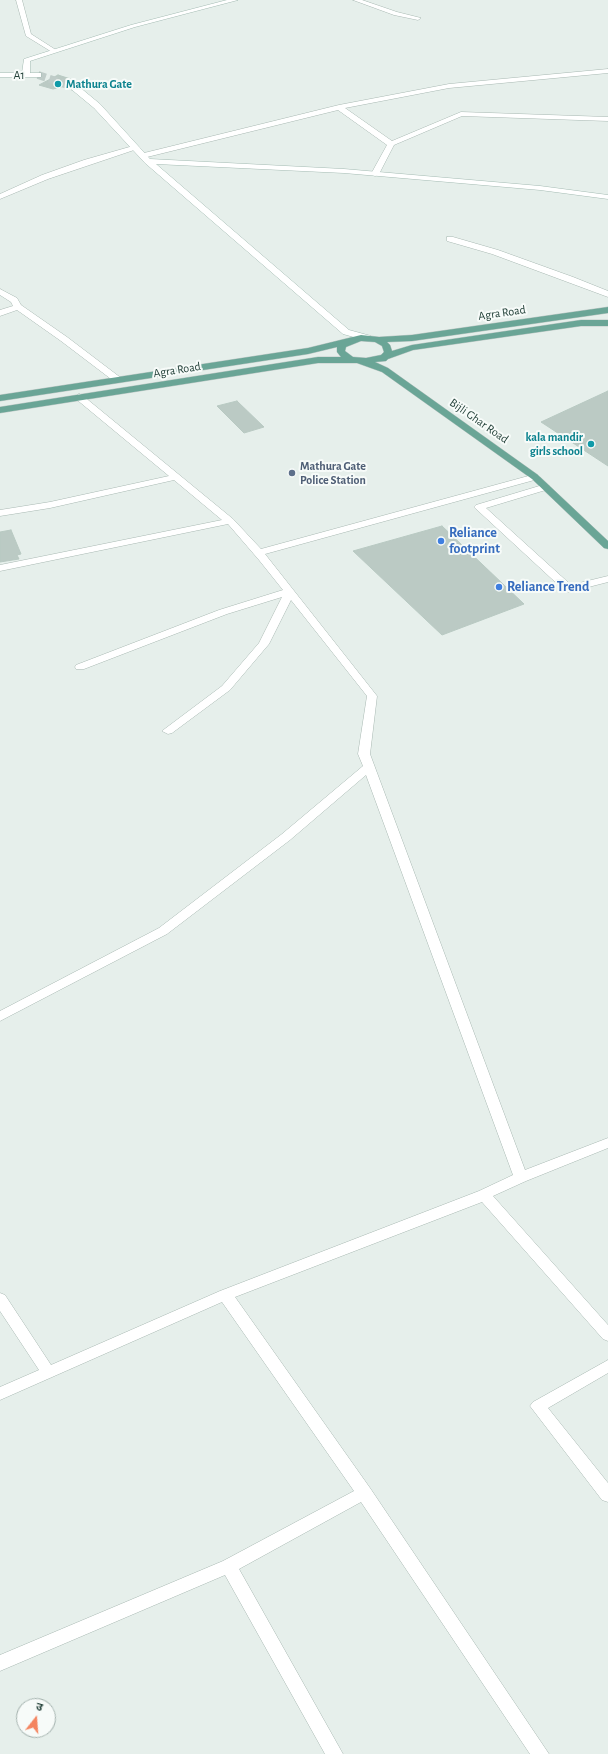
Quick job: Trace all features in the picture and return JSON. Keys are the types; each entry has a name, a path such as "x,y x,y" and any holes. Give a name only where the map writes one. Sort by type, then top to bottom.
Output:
{"main road":[{"name":"Agra Road","path":"0,398 308,351 346,337 372,339 412,338 608,310"},
{"name":"Agra Road","path":"0,410 318,360 374,360 412,348 574,324 608,323"},
{"path":"346,337 340,349 341,352 350,359 358,360"},
{"path":"372,339 386,345 388,348 388,352 384,356 383,362 385,370"},
{"name":"Bijli Ghar Road","path":"358,360 385,370 535,477 608,546"}],"street":[{"path":"19,0 28,35 54,51"},
{"path":"26,75 26,60 133,26 235,0"},
{"path":"356,0 396,14 418,18"},
{"path":"146,158 339,107 449,86 608,71"},
{"name":"A1","path":"0,75 38,76"},
{"path":"74,87 97,106 146,158 346,337"},
{"path":"339,107 391,144"},
{"path":"375,174 391,144 461,114 608,119"},
{"path":"0,197 52,174 136,148"},
{"path":"146,158 375,174 540,188 608,197"},
{"path":"450,239 495,252 608,294"},
{"path":"0,292 14,300 18,307 64,339 118,380"},
{"path":"0,313 18,307"},
{"path":"79,397 230,522 259,553 372,696 364,754 521,1177"},
{"path":"0,513 50,505 176,477"},
{"path":"259,553 535,477"},
{"path":"546,487 479,507 569,589 608,579"},
{"path":"0,568 230,522"},
{"path":"80,667 223,612 290,591"},
{"path":"168,731 226,688 264,644 290,591"},
{"path":"0,1018 163,931 286,837 369,767"},
{"path":"0,1394 224,1295 484,1195 521,1177 608,1144"},
{"path":"484,1195 608,1335"},
{"path":"224,1295 364,1493 540,1754"},
{"path":"0,1299 48,1372"},
{"path":"608,1366 538,1406 608,1496"},
{"path":"0,1663 229,1566 364,1493"},
{"path":"229,1566 334,1754"}],"building":[{"name":"Mathura Gate","path":"58,75 80,82 53,89 39,85"},
{"name":"kala mandir girls school","path":"608,391 608,466 541,422"},
{"path":"237,401 264,427 244,433 217,406"},
{"path":"442,526 524,604 442,635 353,551"},
{"path":"11,530 21,554 17,555 19,559 0,562 0,532"}],"tunnel":[{"path":"38,75 74,87"}],"place":[{"name":"Mathura Gate","path":"58,84"},
{"name":"kala mandir girls school","path":"591,444"},
{"name":"Mathura Gate Police Station","path":"292,473"},
{"name":"Reliance footprint","path":"441,541"},
{"name":"Reliance Trend","path":"499,587"}]}
